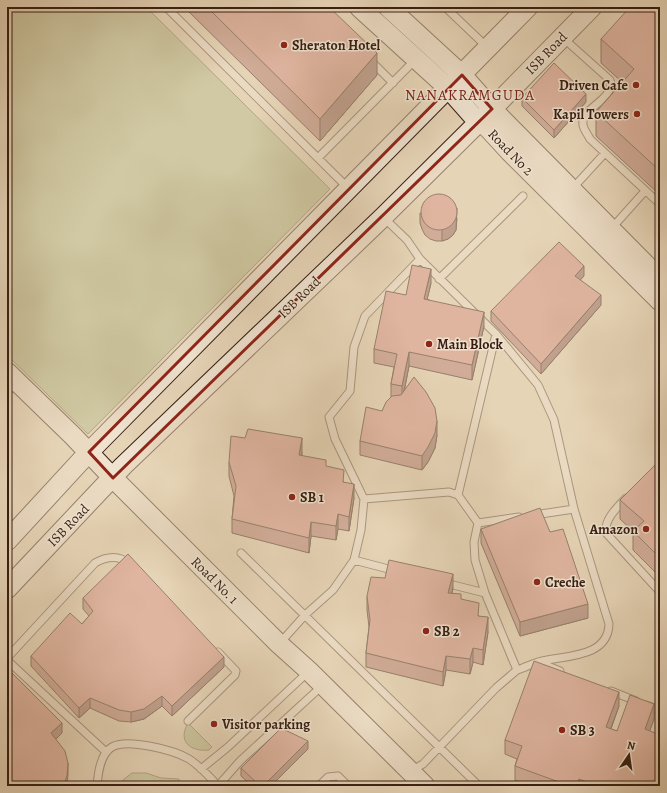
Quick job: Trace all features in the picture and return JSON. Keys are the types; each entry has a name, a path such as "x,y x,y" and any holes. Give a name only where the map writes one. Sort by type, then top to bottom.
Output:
{"main road":[{"name":"Road No 2","path":"359,7 448,88 478,122 487,127 510,152 660,301"},
{"name":"Road No 2","path":"388,7 462,75 492,109 610,229 658,273"},
{"name":"ISB Road","path":"7,589 124,466 383,217 592,7"},
{"path":"7,542 90,452 488,48 518,10"},
{"name":"Road No. 1","path":"10,382 90,452 113,478 279,644 309,671 425,786"}],"lane":[{"path":"166,7 349,189"},
{"path":"445,7 488,48"},
{"path":"562,37 610,80 612,86 609,92 585,116 583,124 585,131 590,139 660,204"},
{"path":"365,56 393,83"},
{"path":"318,158 416,59"},
{"path":"571,189 605,153"},
{"path":"610,229 645,191"},
{"path":"439,278 523,196"},
{"path":"383,217 406,240 420,259 496,334 538,385 554,420 574,509 609,624 609,632 605,640 590,651 538,662 518,670 496,688 423,764 411,771"},
{"path":"279,644 305,615 333,590 354,560 361,530 364,499 335,439 329,417 350,391 354,347 365,316 420,259"},
{"path":"458,495 496,334"},
{"path":"364,499 449,492 458,495 478,523 474,542 475,560 485,593 518,670"},
{"path":"630,494 610,517 605,527 606,533 660,592"},
{"path":"478,523 574,509"},
{"path":"241,553 479,786"},
{"path":"106,752 7,659 95,563 107,557 115,557 125,560 138,570"},
{"path":"354,560 400,572"},
{"path":"438,582 485,593"},
{"path":"188,721 235,675 236,670 214,648"},
{"path":"538,662 566,673"},
{"path":"201,768 233,742 309,671"},
{"path":"97,786 99,771 106,752 112,747 122,744 142,744 182,755 201,768 218,786 240,761 323,685"},
{"path":"601,687 660,710"},
{"path":"319,786 328,777 338,776 348,786"}],"highlighted area":[{"path":"462,75 492,109 113,478 89,452"}],"green space":[{"path":"7,7 146,7 330,189 88,434 7,355"},
{"path":"188,723 212,747 209,750 197,749 188,744 184,736"},
{"path":"132,773 146,773 161,778 179,779 179,786 123,786 123,780"}],"building":[{"name":"Sheraton Hotel","path":"207,7 329,7 377,53 320,119"},
{"name":"Kapil Towers","path":"630,7 660,7 660,171 596,112 634,69 601,39"},
{"path":"554,63 586,94 554,130 522,98"},
{"path":"443,194 452,199 456,205 456,219 452,225 443,230 435,230 426,225 422,219 421,208 426,199 432,195"},
{"path":"559,242 584,266 575,276 601,295 541,364 491,311"},
{"name":"Main Block","path":"412,265 431,269 424,299 484,312 472,365 409,352 402,386 391,384 397,354 374,349 386,291 406,295"},
{"path":"414,377 426,392 435,408 437,421 435,433 422,456 360,441 366,407 382,411 386,402 392,396 401,395"},
{"name":"SB 1","path":"248,429 302,438 299,455 326,460 326,466 344,470 343,482 354,484 349,517 338,514 336,526 311,522 309,538 232,519 236,486 229,462 231,436 245,438"},
{"name":"Amazon","path":"660,460 660,558 633,531 644,521 620,500"},
{"name":"Creche","path":"540,508 550,532 563,529 588,604 520,622 481,529"},
{"path":"128,554 224,657 172,706 162,696 144,709 131,712 119,710 90,698 79,708 31,656 70,613 82,624 93,611 83,598"},
{"name":"SB 2","path":"389,560 453,574 448,593 461,594 461,599 479,603 478,616 488,617 483,650 473,648 470,659 446,656 443,672 366,653 370,620 367,596 371,577 385,578"},
{"name":"SB 3","path":"534,661 619,692 606,727 617,731 630,695 654,704 645,729 660,735 660,786 597,786 579,779 576,786 570,786 515,766 522,746 505,740"},
{"path":"11,672 62,723 51,733 65,751 68,763 67,776 63,786 7,786 7,676"},
{"path":"281,728 308,741 263,786 260,786 241,768"}],"place":[{"name":"Sheraton Hotel","path":"284,45"},
{"name":"Driven Cafe","path":"636,85"},
{"name":"Kapil Towers","path":"637,114"},
{"name":"Main Block","path":"429,344"},
{"name":"SB 1","path":"292,497"},
{"name":"Amazon","path":"646,529"},
{"name":"Creche","path":"537,582"},
{"name":"SB 2","path":"426,631"},
{"name":"Visitor parking","path":"214,724"},
{"name":"SB 3","path":"562,730"}],"district":[{"name":"NANAKRAMGUDA","path":"470,95"}]}
